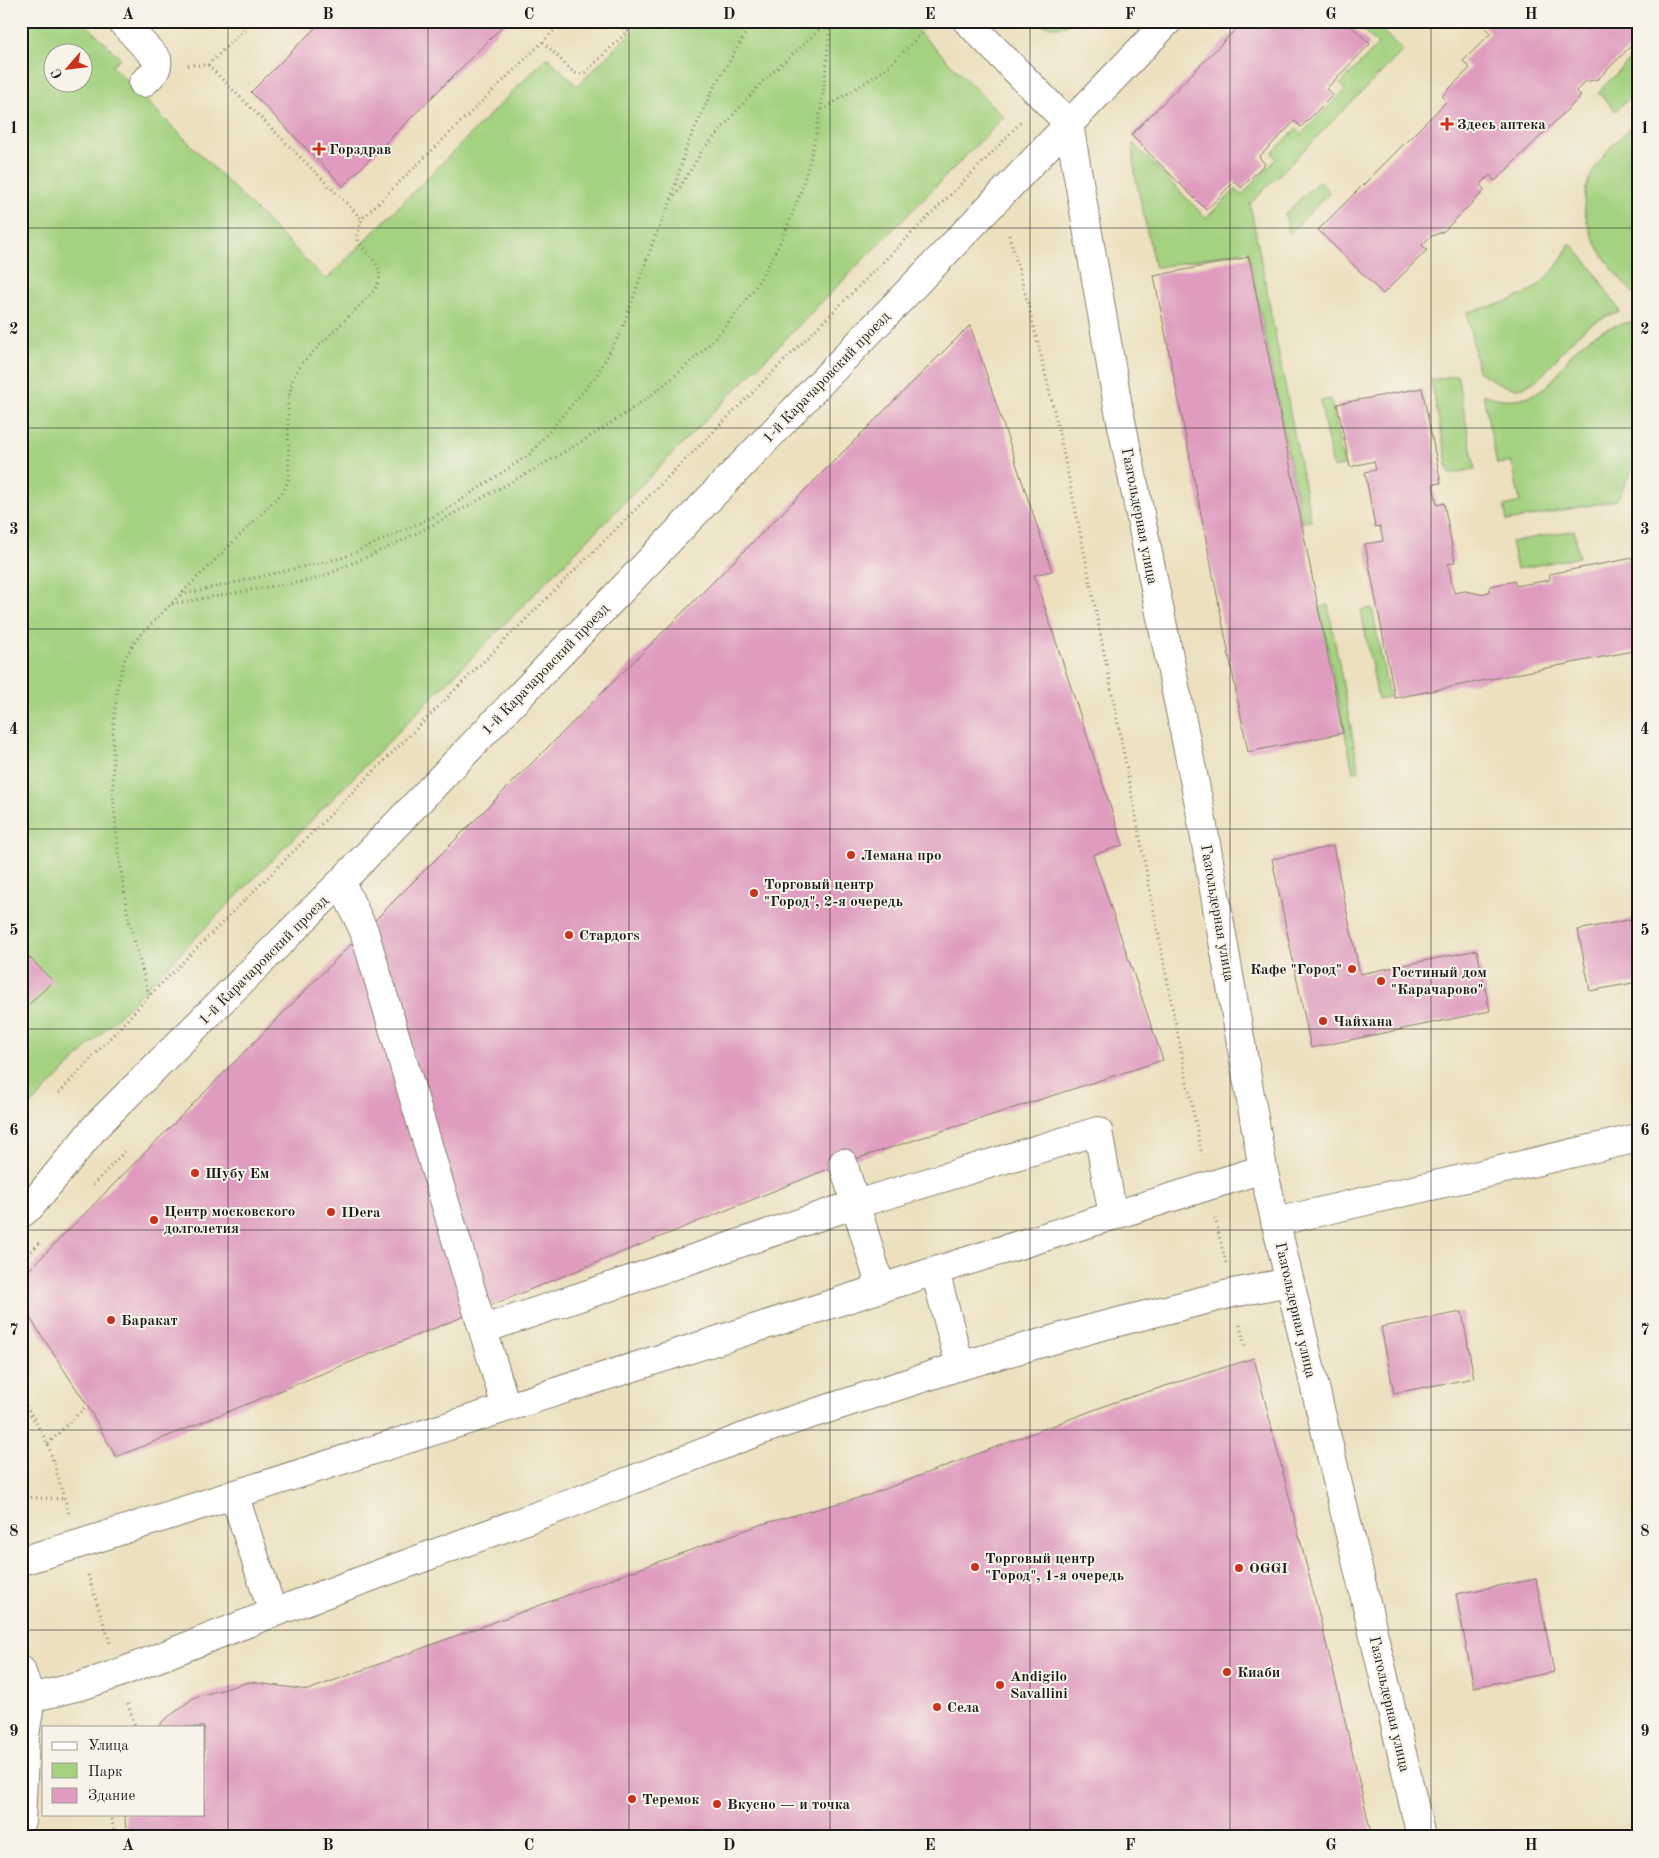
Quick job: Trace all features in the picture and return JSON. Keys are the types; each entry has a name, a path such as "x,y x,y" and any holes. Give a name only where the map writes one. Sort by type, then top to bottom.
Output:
{"street":[{"path":"120,21 157,59 158,65 156,70 144,83"},
{"path":"967,21 1069,124 1168,21"},
{"name":"1-й Карачаровский проезд","path":"21,1214 31,1206 96,1126 341,882 1069,124"},
{"name":"Газгольдерная улица","path":"1069,124 1118,406 1199,804 1263,1170 1421,1837"},
{"path":"341,882 364,932 506,1407"},
{"path":"484,1329 856,1204 1098,1131 1113,1216"},
{"path":"1275,1222 1638,1138"},
{"path":"844,1163 881,1288"},
{"path":"21,1561 934,1271 1263,1170"},
{"path":"934,1271 960,1366"},
{"path":"26,1698 84,1685 762,1430 960,1366 1098,1327 1233,1293 1289,1282"},
{"path":"234,1494 273,1613"},
{"path":"21,1670 26,1698 26,1735 21,1820"}],"path":[{"path":"252,21 208,65 362,219"},
{"path":"149,996 128,917 118,849 113,794 113,735 117,688 125,658 138,637 277,500 287,486 290,469 288,400 294,378 302,363 375,290 380,281 380,272 376,262 362,248 357,236 362,219 564,21"},
{"path":"616,21 627,32"},
{"path":"543,42 574,72 585,73 638,21"},
{"path":"180,595 345,557 443,512 530,454 596,376 616,341 668,207 687,145 714,87 753,21"},
{"path":"668,207 702,151 735,111 796,49 829,21"},
{"path":"171,604 316,579 364,558 429,527 568,451 660,390 703,352 737,313 770,263 798,198 812,153 822,110 827,71 829,21"},
{"path":"1023,21 1028,26"},
{"path":"822,110 878,75 930,25"},
{"path":"59,1092 149,996 1021,122"},
{"path":"988,157 1022,281 1072,494 1208,1186 1245,1348"},
{"path":"48,1444 87,1405"},
{"path":"21,1497 65,1499"},
{"path":"111,1816 116,1837"}],"green space":[{"path":"21,21 83,21 120,58 112,66 326,280 547,57 577,86 642,21 908,21 1004,117 21,1115"},
{"path":"1032,21 1073,21 1058,27"},
{"path":"1354,21 1373,21 1403,51 1250,204 1311,521 1302,523 1248,250 1155,268 1135,175 1133,143 1206,218 1236,189 1242,195 1276,159 1272,153 1296,129 1301,134 1345,90 1340,84 1378,45"},
{"path":"1638,52 1638,89 1616,111 1598,92"},
{"path":"1638,120 1638,298 1619,277 1600,251 1587,222 1585,194 1592,173 1598,163"},
{"path":"1319,181 1330,192 1289,234 1285,214"},
{"path":"1570,243 1591,267 1620,312 1596,321 1586,328 1541,376 1525,387 1511,388 1496,382 1478,371 1467,312 1501,303 1529,292 1551,273"},
{"path":"1633,322 1638,340 1638,456 1617,500 1507,521 1504,506 1520,502 1512,462 1497,464 1483,394 1503,399 1522,398 1532,395 1549,384 1574,351 1590,338 1610,327"},
{"path":"1457,375 1475,469 1449,474 1431,380"},
{"path":"1331,399 1344,466 1333,468 1320,401"},
{"path":"1574,530 1579,557 1517,569 1511,542"},
{"path":"1328,605 1359,771 1353,772 1319,607"},
{"path":"1372,608 1389,697 1378,699 1361,610"}],"building":[{"path":"322,21 508,21 343,186 251,92"},
{"path":"1244,21 1346,21 1370,44 1326,89 1333,95 1301,127 1295,121 1259,157 1265,164 1241,188 1235,181 1206,210 1131,135"},
{"path":"1489,21 1638,21 1638,39 1598,79 1585,82 1576,91 1581,96 1495,181 1490,175 1480,185 1485,190 1444,231 1430,237 1422,245 1427,250 1383,294 1318,230 1447,101 1442,96 1470,68 1463,61 1491,33 1484,26"},
{"path":"1249,257 1343,733 1248,752 1154,276"},
{"name":"Торговый центр \"Город\", 2-я очередь","path":"970,325 1052,571 1034,575 1123,845 1093,855 1163,1060 843,1163 116,1457 87,1405 21,1304 21,1278 364,931"},
{"path":"1422,388 1441,483 1433,484 1437,505 1444,503 1455,562 1448,564 1454,593 1465,591 1480,594 1489,592 1490,586 1515,581 1515,586 1550,580 1549,574 1633,558 1638,559 1638,650 1395,698 1365,544 1383,541 1380,526 1375,527 1365,472 1376,470 1374,461 1350,467 1337,404"},
{"path":"1333,846 1360,974 1477,950 1490,1011 1311,1048 1272,859"},
{"path":"1638,918 1638,982 1590,991 1578,930"},
{"path":"21,949 53,981 21,1012"},
{"path":"1462,1312 1474,1378 1394,1393 1381,1327"},
{"name":"Торговый центр \"Город\", 1-я очередь","path":"1254,1358 1336,1682 1372,1837 126,1837 125,1816 205,1816 205,1726 160,1726 163,1721 195,1697 250,1682 308,1690 762,1524 869,1495 1115,1402"},
{"path":"1536,1579 1554,1672 1474,1687 1456,1594"}],"place":[{"name":"Здесь аптека","path":"1447,124"},
{"name":"Горздрав","path":"319,149"},
{"name":"Лемана про","path":"851,855"},
{"name":"Торговый центр \"Город\", 2-я очередь","path":"754,893"},
{"name":"Стардогs","path":"569,935"},
{"name":"Кафе \"Город\"","path":"1352,969"},
{"name":"Гостиный дом \"Карачарово\"","path":"1381,981"},
{"name":"Чайхана","path":"1323,1021"},
{"name":"Шубу Ем","path":"195,1173"},
{"name":"IDera","path":"331,1212"},
{"name":"Центр московского долголетия","path":"154,1220"},
{"name":"Баракат","path":"111,1320"},
{"name":"Торговый центр \"Город\", 1-я очередь","path":"975,1567"},
{"name":"OGGI","path":"1239,1568"},
{"name":"Киаби","path":"1227,1672"},
{"name":"Andigilo Savallini","path":"1000,1685"},
{"name":"Села","path":"937,1707"},
{"name":"Теремок","path":"632,1799"},
{"name":"Вкусно — и точка","path":"717,1804"}]}
